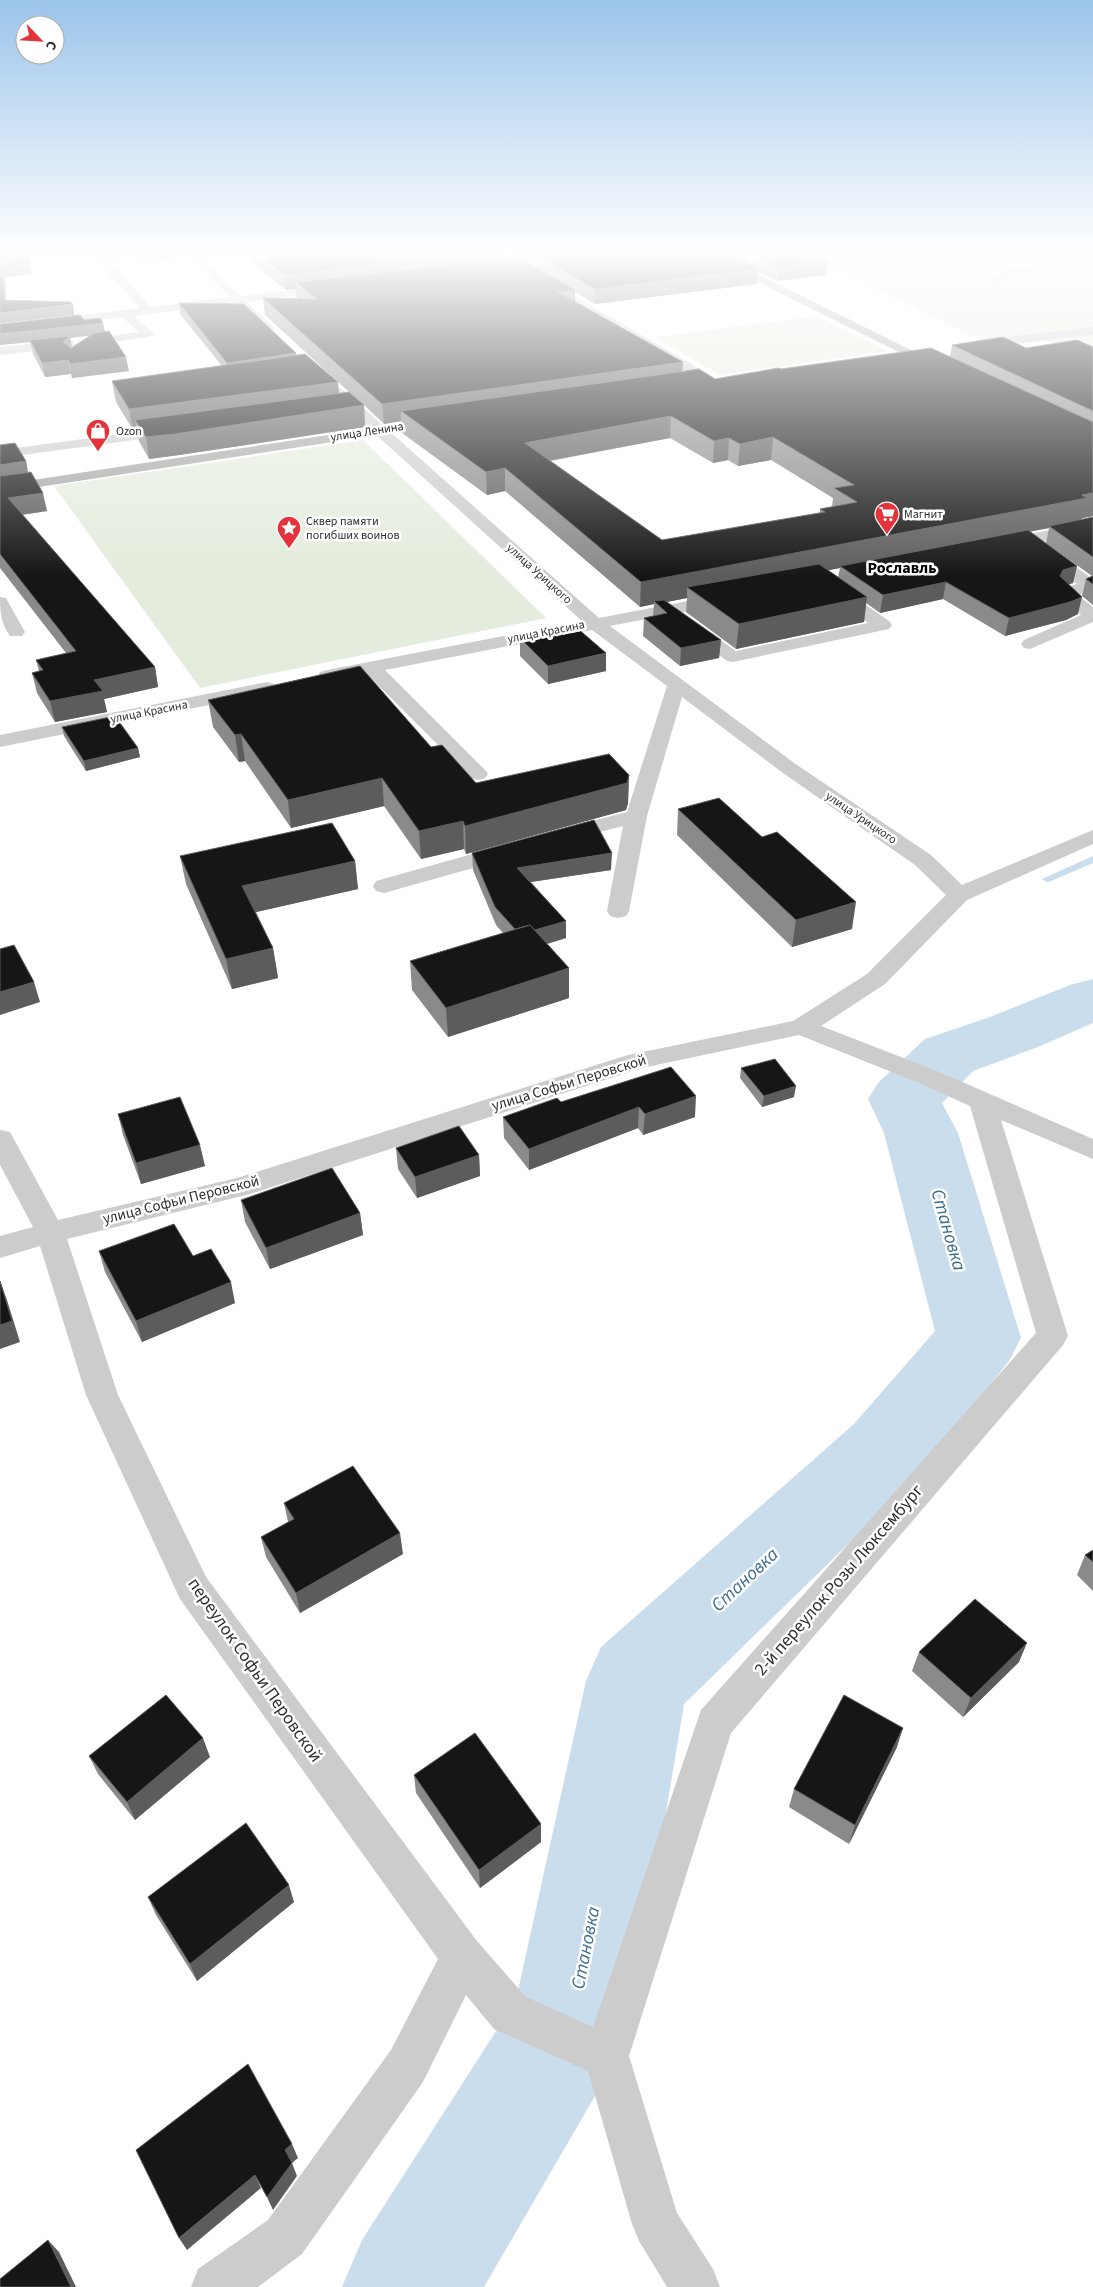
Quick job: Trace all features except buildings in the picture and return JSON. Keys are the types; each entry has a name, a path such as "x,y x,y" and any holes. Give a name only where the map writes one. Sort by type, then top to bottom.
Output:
{"main road":[{"path":"931,363 954,374"},
{"path":"694,384 718,381"},
{"name":"улица Ленина","path":"0,488 450,420"}],"street":[{"path":"686,363 718,381"},
{"name":"улица Урицкого","path":"325,381 594,623 676,686 790,769 923,860 960,895"},
{"path":"334,410 354,407"},
{"path":"0,454 187,429"},
{"path":"990,548 1093,526"},
{"path":"1028,540 1090,585 1066,593 1093,616 1030,644"},
{"path":"668,610 733,657 883,625 819,580 838,576"},
{"name":"улица Красина","path":"312,679 743,595"},
{"path":"0,602 16,632"},
{"path":"371,667 478,774"},
{"name":"улица Красина","path":"0,741 283,685"},
{"path":"618,911 636,816 676,686"},
{"path":"384,886 636,816"},
{"name":"улица Софьи Перовской","path":"0,1247 50,1232 240,1187 637,1061 801,1027 876,979 960,895 1093,836"},
{"path":"801,1027 928,1077 1093,1150"},
{"name":"2-й переулок Розы Люксембург","path":"594,2050 715,1723 1052,1336 982,1102"},
{"name":"переулок Софьи Перовской","path":"0,1139 50,1232 102,1395 193,1588 462,1956 510,2012 594,2050"},
{"path":"216,2287 285,2237 408,2066 462,1956"},
{"path":"594,2050 656,2224 695,2287"}],"green space":[{"path":"699,363 805,363 719,375"},
{"path":"363,440 546,618 200,688 54,486"}],"waterway":[{"path":"1047,879 1093,859"},
{"name":"Становка","path":"409,2287 571,2023 637,1681 886,1450 979,1338 921,1133 904,1099 949,1055 1014,1032 1093,999"}],"place":[{"name":"Ozon","path":"98,452"},
{"name":"Магнит","path":"887,535"},
{"name":"Сквер памяти погибших воинов","path":"289,549"}],"district":[{"name":"Рославль","path":"902,568"}]}
